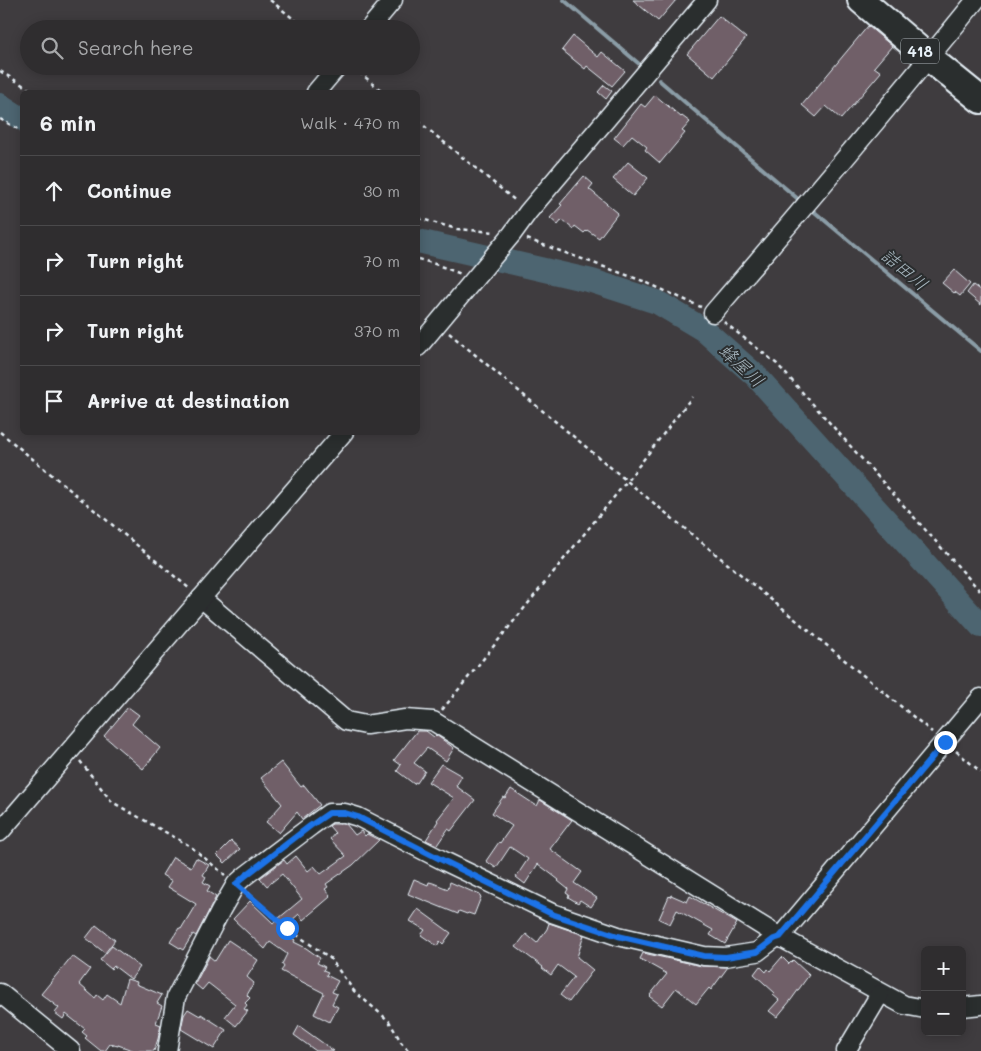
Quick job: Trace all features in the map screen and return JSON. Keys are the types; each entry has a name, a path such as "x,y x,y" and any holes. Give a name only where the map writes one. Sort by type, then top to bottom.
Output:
{"highway":[{"name":"418","path":"860,0 981,100"}],"street":[{"path":"377,20 393,0"},
{"path":"420,345 528,212 707,0"},
{"path":"713,313 976,0"},
{"path":"318,90 330,75"},
{"path":"0,832 341,435"},
{"path":"201,598 346,721 366,725 405,719 433,721 780,937 880,994 904,1006 921,1008"},
{"path":"167,1051 176,997 236,884 329,813 345,813 358,817 552,914 618,936 704,956 726,957 757,952 774,939 780,937 981,698"},
{"path":"0,993 71,1051"},
{"path":"846,1051 880,994"},
{"path":"966,1007 981,1005"}],"path":[{"path":"270,0 295,20"},
{"path":"0,71 31,90"},
{"path":"363,75 381,90"},
{"path":"0,119 20,131"},
{"path":"420,123 528,212"},
{"path":"420,219 456,229 508,238 643,281 713,313 777,364 981,592"},
{"path":"420,260 476,277"},
{"path":"438,324 627,482 981,772"},
{"path":"433,721 627,482 692,397"},
{"path":"0,432 201,598"},
{"path":"71,749 112,802 190,846 287,928 330,958 354,991 389,1021 401,1042 409,1051"}],"building":[{"path":"633,0 676,0 658,21"},
{"path":"719,16 746,38 714,77 687,54"},
{"path":"868,26 892,46 874,67 881,72 841,119 826,106 816,117 802,105"},
{"path":"573,36 598,57 602,52 625,71 612,86 587,66 585,69 562,50"},
{"path":"604,85 612,91 606,99 598,92"},
{"path":"655,95 681,117 690,122 682,131 685,133 660,163 645,150 647,147 632,135 623,145 614,138 641,104 645,107"},
{"path":"628,162 648,178 633,196 613,179"},
{"path":"584,176 593,184 589,189 618,213 599,238 587,230 584,233 575,226 573,229 562,220 558,225 550,218"},
{"path":"954,270 970,284 960,296 942,283"},
{"path":"973,285 981,291 981,305 967,293"},
{"path":"128,707 139,715 132,724 160,748 143,769 104,736"},
{"path":"417,731 426,731 434,737 436,735 454,748 446,761 427,748 414,763 425,771 417,783 415,782 414,784 397,771 401,765 394,760"},
{"path":"281,762 301,787 304,785 320,805 302,819 297,812 279,833 266,822 282,804 261,778"},
{"path":"441,764 462,776 456,786 475,800 451,831 448,829 437,845 426,840 437,820 454,798 428,782"},
{"path":"511,789 537,806 540,800 572,820 550,849 582,872 574,883 597,898 591,907 580,900 578,903 568,897 569,895 566,893 568,889 538,864 525,884 516,877 528,859 510,847 496,868 486,861 512,826 492,813"},
{"path":"332,824 346,824 355,835 361,831 365,836 367,834 379,840 353,865 326,884 328,887 325,889 330,897 303,920 299,914 281,930 295,940 294,942 320,958 317,963 325,967 323,970 328,972 326,975 338,981 332,992 337,994 332,1004 338,1007 330,1022 314,1014 324,993 281,971 287,954 270,942 265,949 233,919 250,901 273,923 302,899 282,874 267,886 260,878 284,860 287,864 296,856 308,871 314,866 321,874 346,856 330,839 335,833 329,826"},
{"path":"231,841 240,849 225,863 217,855"},
{"path":"173,857 191,867 196,858 209,865 203,875 206,877 203,882 210,886 207,891 216,897 196,936 193,934 183,950 170,942 179,928 181,929 196,904 168,887 172,881 162,875"},
{"path":"414,879 428,885 429,882 448,889 450,882 480,895 481,897 474,915 459,911 458,914 408,894"},
{"path":"671,895 687,902 690,896 737,923 725,944 710,935 713,930 677,910 670,924 659,919"},
{"path":"418,909 451,933 443,944 440,941 437,946 421,935 425,930 410,921"},
{"path":"549,923 584,935 577,957 593,970 569,1002 560,995 574,977 558,965 551,975 516,947 526,934 537,943"},
{"path":"96,925 115,940 105,953 86,938"},
{"path":"228,940 258,960 247,977 254,983 247,995 250,998 245,1003 247,1005 244,1009 248,1011 236,1026 225,1017 235,1004 208,983 202,990 195,984 209,956 215,961"},
{"path":"112,946 140,967 131,979 114,966 111,969 100,960"},
{"path":"643,953 702,966 728,967 711,990 709,988 696,1004 676,988 662,1006 650,995 667,974 640,959"},
{"path":"72,956 90,969 79,984 95,998 97,995 103,1000 107,994 120,1003 127,979 162,995 157,1003 162,1006 156,1023 161,1025 154,1051 135,1051 110,1044 105,1051 101,1051 85,1038 87,1036 82,1032 85,1029 66,1014 63,1019 55,1013 59,1008 41,994"},
{"path":"782,957 789,964 793,960 809,975 777,1017 769,1011 779,1000 773,995 775,993 754,974 760,966 766,972 768,969 770,971"},
{"path":"188,1009 200,1016 201,1014 226,1030 214,1049 181,1029 184,1015"},
{"path":"299,1026 334,1051 316,1051 294,1035"}],"waterway":[{"name":"詰田川","path":"564,0 638,63"},
{"name":"詰田川","path":"659,80 798,199"},
{"name":"蜂屋川","path":"0,105 20,118"},
{"name":"詰田川","path":"811,209 981,351"},
{"name":"蜂屋川","path":"420,241 592,281 657,302 704,330 756,376 981,626"}],"route":[{"path":"287,928 236,884 329,813 345,813 358,817 552,914 618,936 704,956 726,957 757,952 774,939 780,937 945,742"}]}
